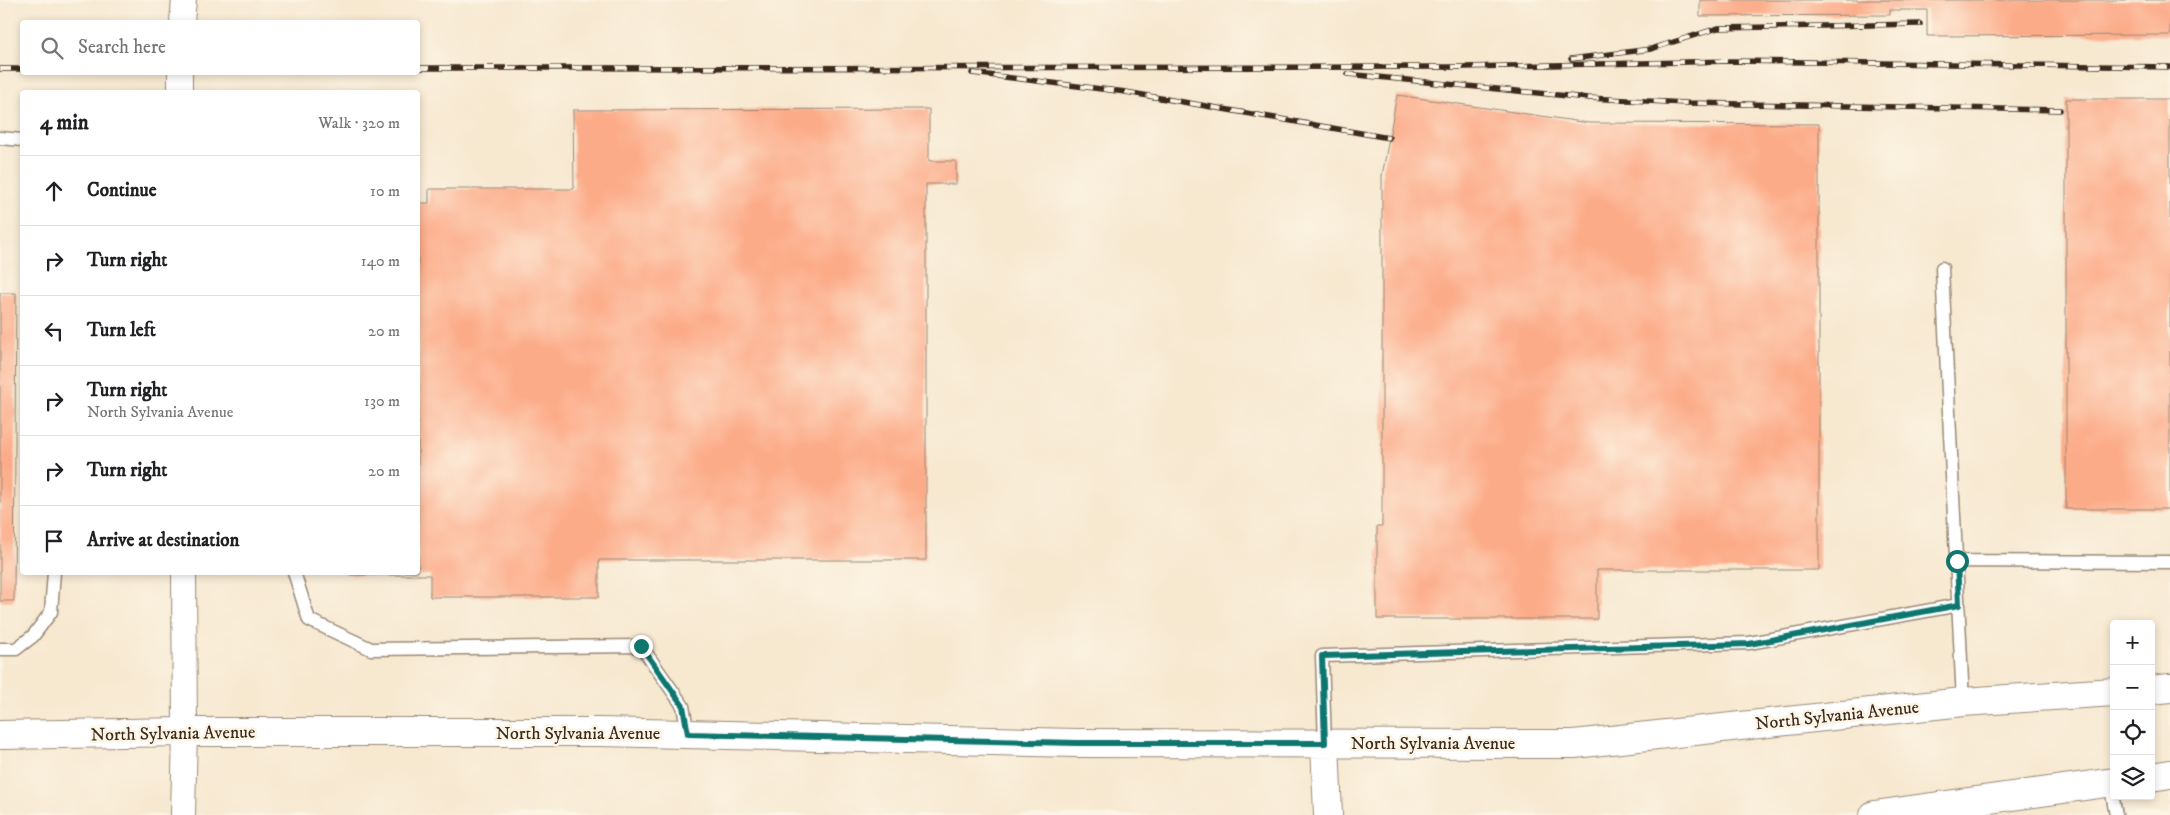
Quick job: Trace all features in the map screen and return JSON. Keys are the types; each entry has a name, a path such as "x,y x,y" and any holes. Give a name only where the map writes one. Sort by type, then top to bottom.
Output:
{"main road":[{"path":"2155,690 2170,688"},
{"name":"North Sylvania Avenue","path":"0,736 185,732 688,734 1077,743 1574,744 1963,702 2110,692"},
{"path":"1325,743 1328,815"},
{"path":"2155,776 2170,774"},
{"path":"1874,815 2110,783"}],"street":[{"path":"182,20 184,0"},
{"path":"180,75 180,90"},
{"path":"183,815 185,732 184,575"}],"lane":[{"path":"0,138 20,140"},
{"path":"1942,268 1963,702"},
{"path":"1957,561 2170,562"},
{"path":"0,650 16,649 33,636 51,612 54,575"},
{"path":"295,575 309,620 371,649 641,646 683,706 688,734"},
{"path":"1325,743 1322,656 1749,644 1959,605"},
{"path":"2114,800 2116,815"}],"building":[{"path":"1700,0 2170,0 2170,35 1927,36 1927,10 1890,10 1890,15 1700,16"},
{"path":"1397,95 1589,123 1819,124 1819,570 1597,570 1597,619 1377,619 1377,526 1382,526 1382,176"},
{"path":"2066,99 2170,99 2170,509 2066,509"},
{"path":"929,109 929,161 956,161 956,184 926,184 926,560 599,560 599,597 430,597 430,575 420,575 420,203 429,203 429,189 574,189 573,110"},
{"path":"0,293 16,293 14,601 0,601"}],"railway":[{"path":"1571,59 1651,49 1718,28 1920,24"},
{"path":"420,68 1464,67 1732,61 2170,67"},
{"path":"0,69 20,69"},
{"path":"972,73 1126,92 1389,138"},
{"path":"1347,74 1588,98 1686,103 2060,110"}],"route":[{"path":"641,646 683,706 688,734 1077,743 1325,743 1322,656 1749,644 1959,605 1957,561"}]}
